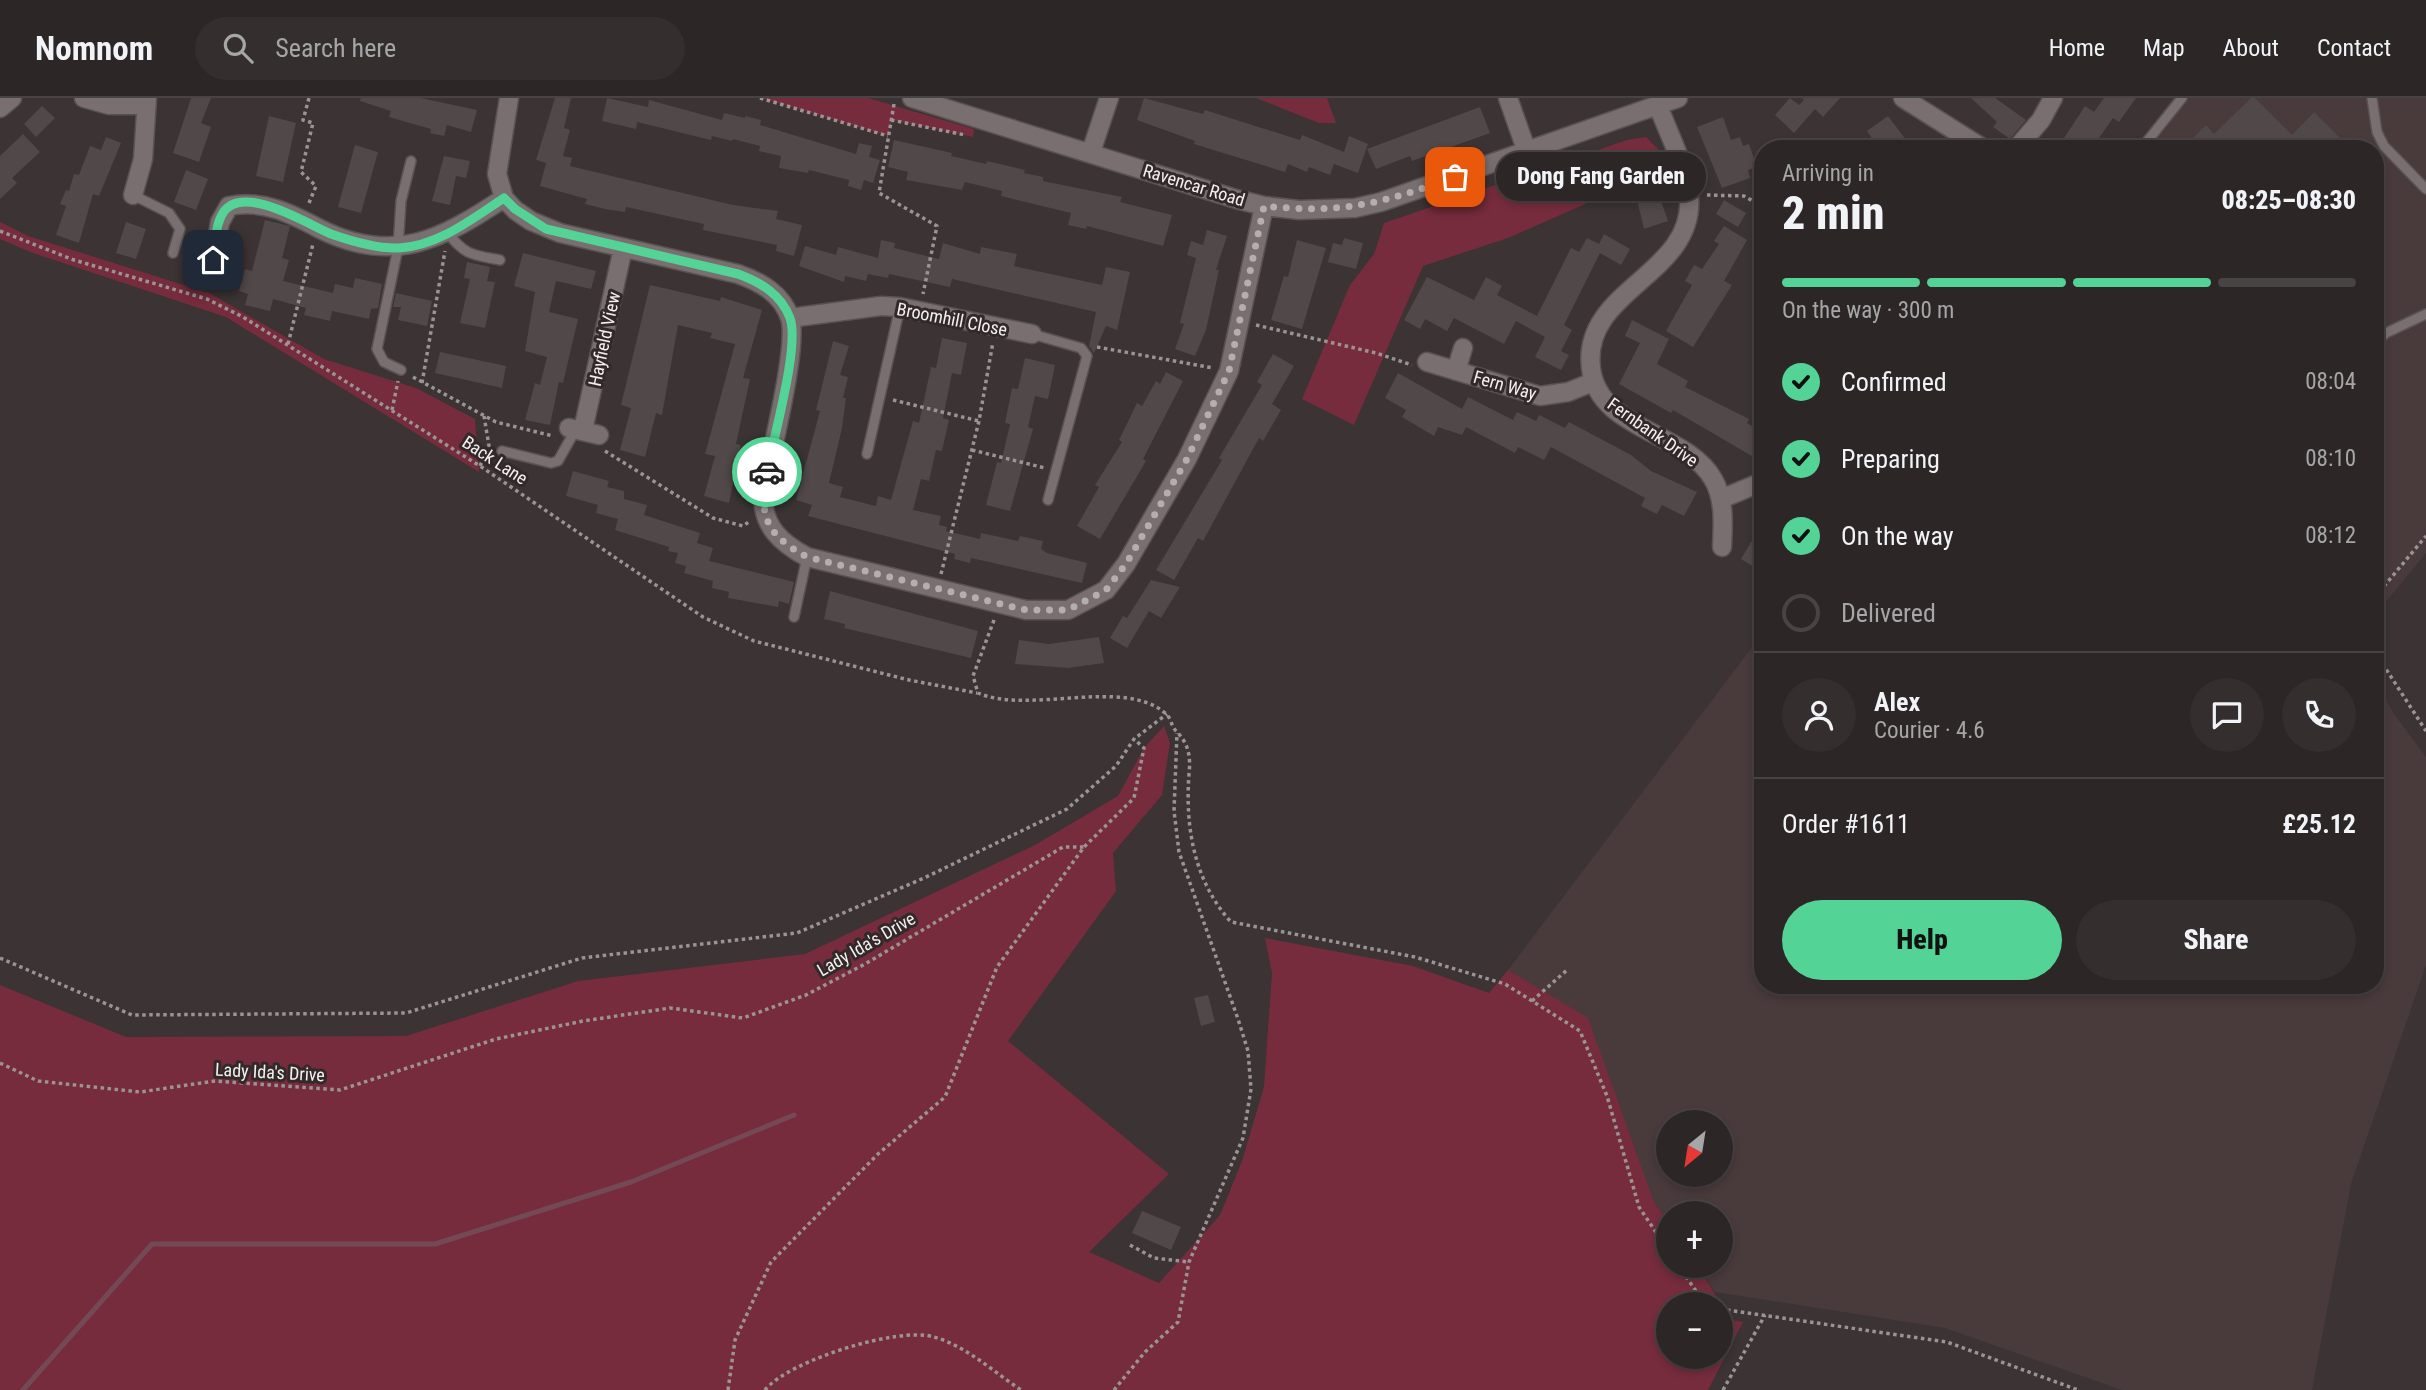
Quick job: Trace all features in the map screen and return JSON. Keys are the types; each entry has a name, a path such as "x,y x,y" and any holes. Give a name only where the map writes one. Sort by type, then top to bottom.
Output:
{"street":[{"path":"0,108 12,98"},
{"path":"84,98 109,105 147,101 143,159 133,195"},
{"path":"509,98 497,163 504,198 515,209 546,229 738,274 758,281 782,302 790,318 792,346 764,486 763,510 768,524 779,538 807,557 1000,605 1048,612 1068,610 1106,590 1126,564 1193,448 1229,371 1242,322 1264,206"},
{"name":"Ravencar Road","path":"912,98 1264,206 1324,210 1355,208 1406,194 1678,98"},
{"path":"1091,152 1109,98"},
{"path":"1508,98 1527,152"},
{"path":"1903,98 1970,140"},
{"path":"2024,140 2041,120 2053,98"},
{"name":"Fernbank Drive","path":"1658,105 1689,195 1684,228 1674,247 1603,314 1595,330 1592,349 1593,382 1603,398 1618,412 1677,445 1713,479 1721,499 1722,547"},
{"path":"209,279 220,222 229,206 242,203 266,206 360,242 398,248 448,233 504,198"},
{"name":"Hayfield View","path":"582,430 623,248"},
{"name":"Broomhill Close","path":"790,318 881,306 900,307 1031,334"},
{"name":"Fern Way","path":"1456,371 1463,348"},
{"name":"Fern Way","path":"1427,362 1540,396 1569,392 1593,382"},
{"path":"1721,499 1754,485"}],"lane":[{"path":"2148,140 2182,98"},
{"path":"2372,98 2377,132 2381,140"},
{"path":"2384,146 2426,189"},
{"path":"401,370 384,362 377,349 398,248 401,201 411,161"},
{"path":"133,195 177,220 180,229 173,253"},
{"path":"448,233 459,249 468,254 500,260"},
{"path":"867,454 900,307"},
{"path":"2384,335 2426,314"},
{"path":"1031,334 1081,348 1087,356 1048,499"},
{"path":"502,451 551,463 558,461 582,430"},
{"path":"793,617 807,557"}],"path":[{"path":"288,344 316,186 301,172 313,123 303,120 309,98"},
{"path":"760,98 888,136"},
{"path":"895,98 879,192 937,226 919,309"},
{"path":"1689,195 1744,196 1754,202"},
{"name":"Back Lane","path":"0,231 75,260 207,299 288,344 480,466 703,617 754,641 909,680 1006,699 1125,698 1151,705 1167,714"},
{"path":"422,383 448,233"},
{"path":"1242,322 1376,353 1415,366 1427,362"},
{"path":"937,590 956,503 979,421 996,326"},
{"path":"1081,348 1094,346 1229,371"},
{"path":"392,410 401,370 496,422 560,437 582,430 600,449 713,518 743,526 763,510"},
{"path":"880,397 979,421"},
{"path":"480,466 489,446 484,416"},
{"path":"972,450 1057,471"},
{"path":"2384,586 2426,536"},
{"path":"978,693 973,676 1000,605"},
{"path":"2384,666 2426,731"},
{"path":"0,958 132,1015 406,1013 582,958 797,933 924,878 1067,809 1116,766 1134,739 1167,714 1177,732 1174,811 1179,852 1242,1030 1248,1051 1251,1089 1243,1138 1189,1262 1178,1322 1144,1352 1114,1390"},
{"path":"1177,732 1182,734 1189,752 1187,802 1196,866 1216,906 1231,922 1415,957 1506,984 1580,1031 1607,1096 1639,1208 1656,1233"},
{"path":"728,1390 735,1340 771,1262 878,1154 945,1097 997,967 1084,847 1134,798 1144,748 1134,739"},
{"name":"Lady Ida's Drive","path":"0,1063 38,1081 140,1092 215,1081 340,1090 496,1039 583,1021 670,1008 743,1018 806,995 865,964 1063,847 1084,847"},
{"path":"1532,1001 1567,970"},
{"path":"1130,1245 1154,1258 1189,1262"},
{"path":"1733,1310 1947,1342 2078,1390"},
{"path":"1723,1390 1766,1314"},
{"path":"765,1390 774,1378 824,1356 871,1340 932,1336 961,1349 1021,1390"}],"shaded area":[{"path":"760,98 868,98 974,129 973,137 892,120 888,136"},
{"path":"1256,98 1327,98 1336,123 1319,123"},
{"path":"2173,98 2426,98 2426,553 2384,604 2384,140 2141,140"},
{"path":"1646,137 1664,155 1667,168 1508,238 1423,266 1354,425 1302,399 1350,285 1374,254 1384,223 1627,140"},
{"path":"0,222 28,236 209,293 324,359 416,388 475,419 479,472 226,317 33,253 0,239"},
{"path":"1754,645 1754,994 2384,994 2384,696 2394,714 2426,757 2426,965 2351,1184 2312,1390 2122,1390 1945,1328 1733,1295 1733,1292 1715,1292 1706,1278 1733,1278 1733,1201 1656,1201 1656,1205 1625,1124 1508,970"},
{"path":"1164,726 1170,743 1162,795 1113,853 1116,891 1008,1041 1169,1174 1089,1252 1159,1283 1220,1215 1242,1161 1264,1087 1272,973 1265,938 1413,966 1489,993 1508,970 1588,1018 1656,1205 1656,1278 1705,1278 1714,1292 1656,1292 1656,1369 1719,1369 1708,1390 0,1390 0,985 126,1037 406,1036 578,981 805,954 1035,845 1118,796 1144,748"},
{"path":"1733,1320 1743,1322 1733,1341"}],"building":[{"path":"191,98 211,98 201,123 211,127 199,162 173,153"},
{"path":"361,98 421,98 477,110 471,132 447,125 444,136 430,133 431,129 389,117 391,111 360,101"},
{"path":"555,98 571,98 564,128 570,130 563,156 572,158 570,166 733,205 778,211 776,219 802,225 794,256 776,251 777,245 703,230 704,224 626,207 625,212 605,209 585,204 587,199 540,186 546,163 536,160"},
{"path":"607,98 648,107 649,100 722,120 724,113 745,116 761,120 760,125 856,154 859,143 872,146 869,157 880,160 873,183 864,180 861,190 848,186 849,180 809,170 808,173 779,168 781,156 759,151 760,146 712,136 711,140 637,122 636,129 602,121"},
{"path":"1144,98 1203,114 1205,110 1300,140 1302,135 1344,152 1349,136 1368,144 1358,173 1334,164 1330,175 1309,167 1307,172 1288,164 1285,172 1194,144 1195,141 1137,120"},
{"path":"1790,98 1799,105 1804,100 1802,98 1840,98 1823,117 1815,109 1794,133 1775,115"},
{"path":"1971,98 1995,98 2026,120 2010,139 1993,127 1997,122"},
{"path":"2104,98 2136,98 2119,122 2113,118 2097,140 2063,140 2085,106 2094,112"},
{"path":"2251,98 2255,98 2292,135 2314,112 2342,140 2191,140 2206,125 2214,134"},
{"path":"42,106 55,118 36,137 24,124"},
{"path":"1480,107 1490,133 1412,161 1410,156 1376,169 1367,149"},
{"path":"269,116 296,123 283,182 256,176"},
{"path":"1888,116 1906,140 1873,140 1867,131"},
{"path":"1723,117 1731,140 1740,137 1743,146 1749,144 1754,158 1754,168 1748,170 1750,178 1722,188 1697,127"},
{"path":"23,134 40,152 12,178 17,183 0,199 0,156"},
{"path":"106,137 121,143 99,196 93,194 79,243 56,235 66,206 60,204 66,190 69,191 74,174 79,175 90,146 101,150"},
{"path":"894,140 952,153 951,156 1025,170 1024,173 1043,177 1043,181 1122,197 1120,202 1172,215 1163,246 1087,226 1086,229 1068,225 1071,213 1001,196 1002,191 965,182 962,190 906,180 908,172 888,167"},
{"path":"355,145 378,152 361,213 338,207"},
{"path":"444,156 470,161 466,178 456,176 450,205 432,201"},
{"path":"186,170 208,179 196,210 174,202"},
{"path":"1662,177 1668,195 1660,198 1668,221 1644,229 1634,187"},
{"path":"1724,200 1746,213 1738,227 1716,214"},
{"path":"265,220 290,226 282,258 289,260 283,281 333,293 335,284 353,288 355,278 382,284 378,308 371,309 369,319 332,311 330,321 304,315 306,308 273,299 270,311 245,305 248,294 239,291 245,269 252,271"},
{"path":"126,222 146,229 136,259 116,253"},
{"path":"1724,226 1747,240 1724,281 1732,285 1693,347 1666,331 1692,285 1685,281 1694,265 1702,269 1719,244 1714,241"},
{"path":"1207,230 1227,236 1216,270 1219,270 1206,330 1195,356 1175,349 1184,324 1180,323 1196,258 1187,255 1191,241 1203,245"},
{"path":"1604,234 1630,249 1621,265 1600,253 1564,325 1572,330 1561,351 1569,355 1561,370 1535,357 1545,337 1516,321 1504,344 1454,318 1447,331 1425,319 1420,329 1404,320 1427,277 1474,300 1486,277 1502,286 1497,295 1537,316 1571,248 1579,252 1587,238 1599,244"},
{"path":"1344,238 1363,243 1356,269 1328,262 1333,243 1342,245"},
{"path":"881,240 895,243 894,248 939,259 943,243 980,254 981,247 1017,254 1014,266 1102,285 1106,267 1130,272 1117,330 1106,326 1094,353 1089,346 1096,312 952,279 950,287 889,274 888,278 868,274 866,281 845,276 844,282 799,266 805,246 836,255 838,247 878,258"},
{"path":"1297,240 1326,248 1302,329 1271,320 1284,276 1288,277"},
{"path":"523,253 596,271 591,289 556,281 549,312 578,319 563,383 559,382 550,425 525,420 535,383 540,385 547,357 525,351 535,292 514,286"},
{"path":"467,262 490,267 487,281 495,282 485,328 460,323 470,279 464,278"},
{"path":"650,285 720,301 721,297 762,310 743,378 750,379 736,444 741,445 729,503 704,496 715,456 705,454 735,344 710,338 712,333 678,325 662,415 656,413 645,457 620,450 631,408 621,405"},
{"path":"396,293 432,301 427,326 398,320 401,307 393,307"},
{"path":"1632,320 1669,339 1657,364 1688,381 1685,387 1749,419 1747,423 1754,427 1754,457 1673,410 1671,413 1619,384 1640,343 1625,336"},
{"path":"942,338 967,343 961,375 952,373 943,418 949,420 942,451 936,450 929,481 921,479 913,510 941,516 939,525 947,527 946,531 980,539 981,533 1018,541 1020,536 1043,541 1041,549 1047,553 1087,563 1082,583 971,558 970,563 954,559 955,554 808,516 812,505 796,500 820,411 816,410 833,341 849,346 840,375 848,377 843,398 846,398 842,428 829,483 843,487 840,497 876,506 878,496 891,500 913,421 919,423 931,367 936,368"},
{"path":"440,352 506,366 502,388 435,373"},
{"path":"1273,354 1294,366 1272,404 1281,410 1263,441 1259,438 1203,541 1198,538 1174,580 1156,570 1222,460 1219,458 1262,385 1257,382"},
{"path":"1025,358 1055,365 1048,399 1035,396 1028,427 1033,429 1010,511 986,505 997,462 1001,463 1010,424 1005,423 1012,388 1018,389"},
{"path":"1166,372 1183,381 1143,459 1146,461 1100,539 1077,526 1099,487 1095,485 1122,442 1119,440 1137,403 1142,406 1156,381 1160,384"},
{"path":"1398,373 1462,409 1468,397 1513,420 1517,412 1536,421 1539,415 1565,428 1569,422 1631,455 1651,471 1697,492 1684,516 1662,505 1657,514 1641,506 1645,498 1551,447 1544,460 1518,447 1515,453 1466,427 1462,435 1438,427 1434,436 1402,417 1406,410 1385,398"},
{"path":"573,471 609,481 607,487 624,491 624,499 647,505 644,515 700,533 697,543 713,548 709,561 794,582 789,604 779,601 778,607 728,598 729,592 712,588 713,581 684,573 686,566 675,563 678,553 668,551 669,547 615,530 618,519 596,513 598,505 566,496"},
{"path":"1754,537 1754,567 1741,559"},
{"path":"1151,580 1180,587 1161,618 1149,611 1127,648 1110,638 1123,616 1127,618"},
{"path":"830,591 978,631 971,658 844,628 845,624 824,619"},
{"path":"1099,637 1104,663 1068,668 1015,664 1019,640 1049,644"},
{"path":"1208,995 1215,1022 1201,1026 1194,998"},
{"path":"1142,1211 1181,1227 1171,1250 1132,1233"}],"waterway":[{"path":"23,1390 152,1244 435,1244 631,1182 794,1115"}],"way so far":[{"path":"767,472 763,510 768,524 790,548 807,557 1000,605 1048,612 1068,610 1106,590 1118,576 1204,427 1229,371 1242,322 1264,206 1299,210 1355,208 1455,177"}],"place":[{"name":"Dong Fang Garden","path":"1455,177"}],"route":[{"path":"213,260 222,214 229,206 242,203 288,212 330,233 360,242 398,248 432,240 448,233 504,198 531,221 546,229 758,281 782,302 790,318 792,331 792,346 767,472"}]}
